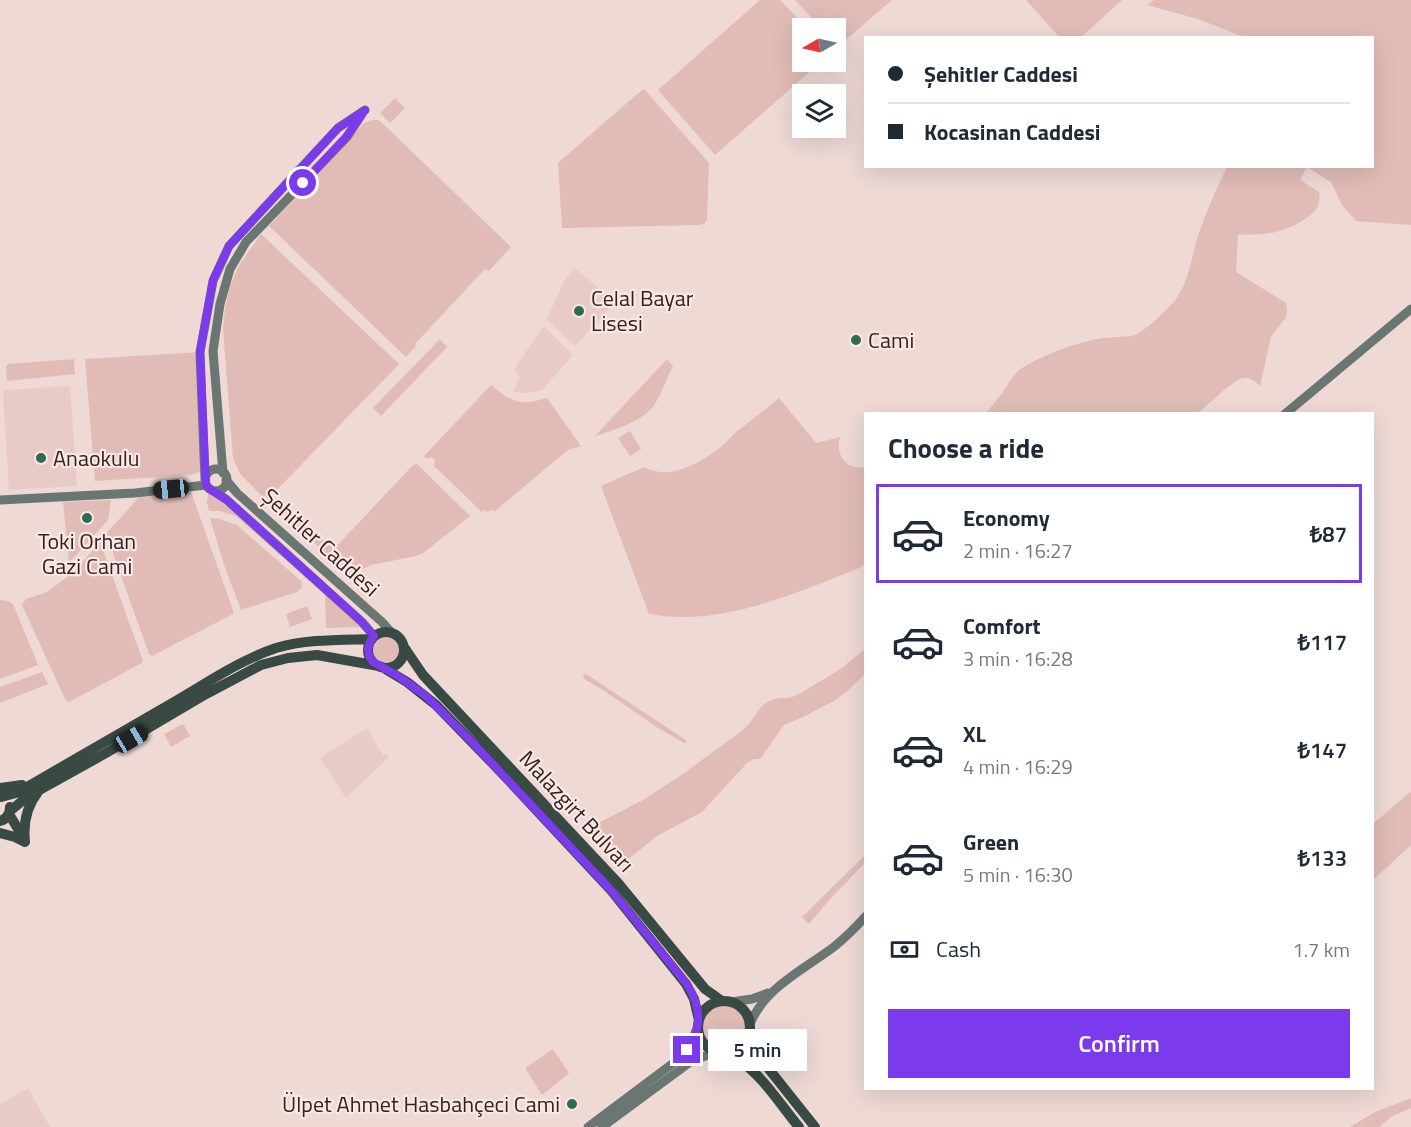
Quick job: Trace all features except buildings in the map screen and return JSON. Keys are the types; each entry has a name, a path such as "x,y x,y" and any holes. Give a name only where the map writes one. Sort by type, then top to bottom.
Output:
{"highway":[{"path":"0,794 16,793 38,786 106,753 216,688 261,665 288,657 317,655 389,668 402,658 404,647 400,638 391,632 384,632 373,638 314,641 288,645 259,655 206,683 38,786 5,818"},
{"path":"373,638 369,645 369,652 371,659 380,666"},
{"name":"Malazgirt Bulvarı","path":"404,647 423,675 618,883 705,989 727,1001"},
{"name":"Malazgirt Bulvarı","path":"380,666 407,682 436,705 610,889 687,984 694,999 699,1022"},
{"path":"26,842 24,831 27,814 38,786"},
{"path":"0,794 8,802 5,818 15,837"},
{"path":"5,818 26,842"},
{"path":"0,833 26,842"},
{"path":"800,1127 753,1070 739,1060 710,1048 703,1042 699,1034 699,1022 709,1005 727,1001 739,1005 746,1012 759,1052 768,1068 815,1127"},
{"path":"720,1053 740,1048 748,1038 750,1027"}],"street":[{"path":"0,500 135,493 208,485 221,489 225,477 213,351 220,304 230,269 246,242 346,137 365,110 338,128 229,246 213,280 200,352 208,485"},
{"path":"1287,412 1411,309"},
{"path":"208,485 207,474 213,470 217,470 225,477"},
{"name":"Şehitler Caddesi","path":"225,477 237,493 391,632"},
{"name":"Şehitler Caddesi","path":"208,485 362,622 373,638"},
{"path":"750,1027 759,1007 773,991 837,944 864,918"},
{"path":"727,1001 752,999 773,991"},
{"path":"588,1127 684,1054 692,1042 699,1022"},
{"path":"602,1127 693,1060 720,1053"}],"shaded area":[{"path":"760,0 780,0 797,18 792,18 792,72 810,72 796,84 792,84 792,87 715,155 658,90"},
{"path":"795,0 892,0 846,40 846,18 812,18"},
{"path":"1026,0 1122,0 1082,36 1058,36"},
{"path":"1154,0 1411,0 1411,225 1356,221 1342,205 1331,182 1309,168 1374,168 1374,36 1241,36 1198,19 1147,5"},
{"path":"642,90 645,90 709,163 707,220 704,224 698,225 562,228 558,163"},
{"path":"395,98 405,108 390,123 380,113"},
{"path":"379,120 510,246 489,271 485,269 415,344 416,346 406,357 269,226 364,123"},
{"path":"1227,168 1306,168 1300,180 1319,192 1319,202 1315,211 1297,224 1267,234 1238,235 1236,272 1286,303 1286,317 1271,337 1260,386 1248,378 1238,380 1198,412 987,412 1013,376 1022,368 1061,349 1103,338 1135,335 1168,308 1184,285 1211,202"},
{"path":"261,234 399,364 269,498 262,496 240,474 233,458 223,329 230,286 240,264"},
{"name":"Celal Bayar Lisesi","path":"575,268 615,303 575,346 547,319 564,281"},
{"path":"544,326 573,355 542,390 526,393 513,392 520,377 514,369"},
{"path":"440,339 447,347 381,416 373,408"},
{"path":"202,352 205,466 200,472 191,475 95,481 85,359"},
{"path":"74,359 75,374 7,381 6,367 8,364"},
{"path":"667,359 673,366 658,399 649,411 627,425 594,437"},
{"path":"491,385 505,396 517,401 530,402 547,398 581,446 568,450 494,512 484,510 482,512 434,466 435,461 432,457 426,459 424,456"},
{"path":"70,386 77,486 9,490 3,390"},
{"path":"779,398 816,443 840,437 839,450 844,460 853,466 864,467 864,565 809,588 757,606 703,616 676,617 649,614 601,486 644,467 662,472 680,470 720,448"},
{"path":"630,431 641,449 630,456 618,438"},
{"path":"417,464 470,516 416,556 371,565 350,575 277,509 282,503 334,549 413,465"},
{"path":"209,490 229,499 362,625 360,627 326,628 325,595 236,516 220,511 209,511 207,502"},
{"path":"189,491 233,614 152,656 149,654 106,534 141,495"},
{"path":"111,500 108,520 69,563 63,502"},
{"path":"210,518 237,525 301,581 302,587 297,592 241,610"},
{"path":"100,542 143,661 69,702 66,701 22,605 26,599 47,592 74,572"},
{"path":"0,600 13,604 38,665 0,679"},
{"path":"307,606 312,619 290,627 286,614"},
{"path":"386,636 396,640 400,650 396,660 386,664 376,660 372,650 376,640"},
{"path":"864,650 864,675 851,688 834,701 784,725 760,759 747,763 702,812 657,836 621,865 588,828 643,800 680,776 739,733 767,702 801,693 839,670"},
{"path":"42,672 48,684 0,703 0,687"},
{"path":"586,674 686,740 686,743 655,726 584,679 583,676"},
{"path":"183,724 190,736 171,747 164,734"},
{"path":"367,728 383,755 386,754 389,757 346,798 320,758"},
{"path":"1411,791 1411,845 1374,879 1374,823"},
{"path":"864,856 864,864 809,924 802,917"},
{"path":"724,1005 739,1012 746,1027 739,1042 724,1049 709,1042 702,1027 709,1012"},
{"path":"553,1049 569,1073 542,1095 525,1068"},
{"path":"28,1088 50,1127 0,1127 0,1104"},
{"path":"1411,1098 1411,1108 1391,1117 1379,1127 1350,1127 1373,1113"}],"place":[{"name":"Celal Bayar Lisesi","path":"579,311"},
{"name":"Cami","path":"856,340"},
{"name":"Anaokulu","path":"41,458"},
{"name":"Toki Orhan Gazi Cami","path":"87,518"},
{"name":"Ülpet Ahmet Hasbahçeci Cami","path":"572,1104"}],"route":[{"path":"303,183 346,137 365,110 338,128 229,246 213,280 200,352 206,485 227,500 362,622 374,636 368,649 373,662 407,682 436,705 610,889 687,984 692,994 699,1020 695,1036 687,1050"}]}
